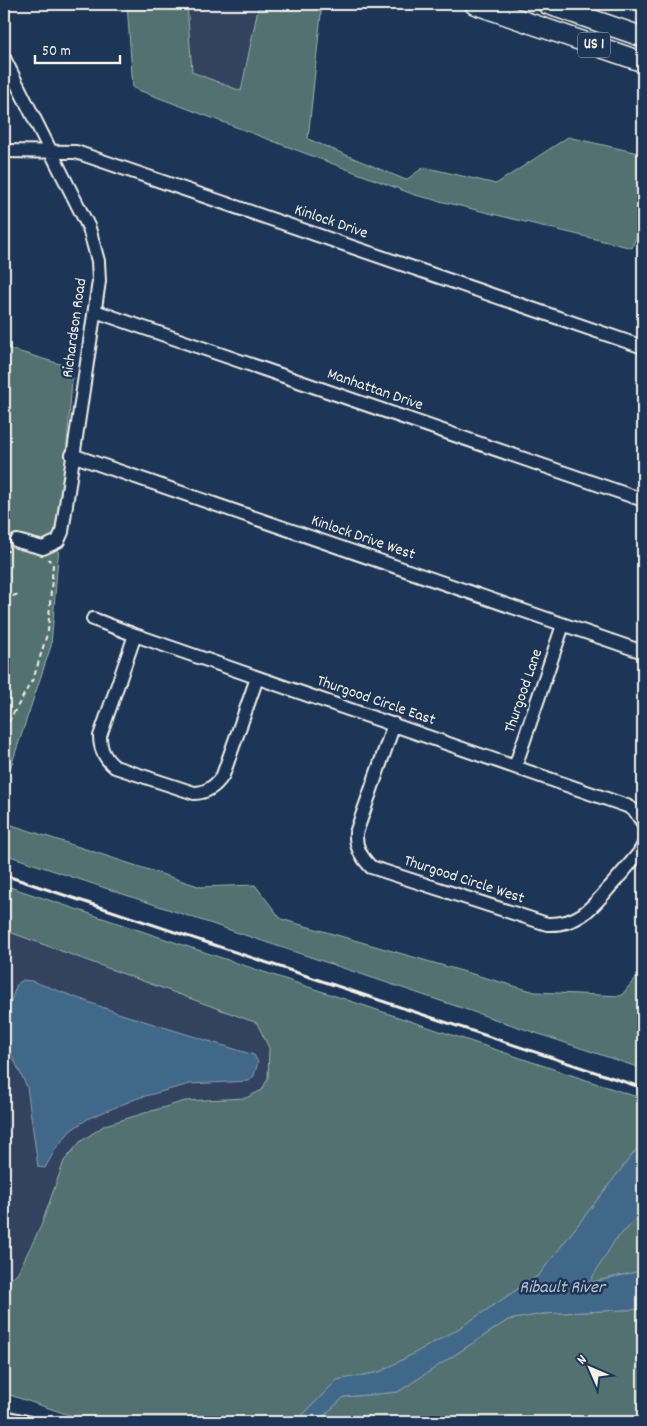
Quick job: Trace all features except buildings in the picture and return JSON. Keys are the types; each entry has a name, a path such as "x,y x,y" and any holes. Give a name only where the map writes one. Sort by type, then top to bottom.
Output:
{"highway":[{"name":"US 1","path":"474,4 643,62"},
{"name":"US 1","path":"547,4 643,37"}],"street":[{"name":"Richardson Road","path":"4,58 83,214 95,246 99,280 62,532 58,541 43,548 15,546"},
{"name":"Kinlock Drive","path":"4,151 76,152 643,348"},
{"name":"Manhattan Drive","path":"95,311 643,500"},
{"name":"Kinlock Drive West","path":"72,455 643,652"},
{"name":"Thurgood Circle East","path":"93,619 627,806 634,811 643,823"},
{"name":"Thurgood Lane","path":"515,767 563,624"},
{"path":"135,635 100,736 100,746 103,753 107,760 115,767 194,793 202,793 211,789 223,776 257,678"},
{"name":"Thurgood Circle West","path":"394,724 356,833 358,850 363,859 372,866 547,924 568,923 590,910 639,854 643,846"},
{"path":"4,1417 27,1422"}],"path":[{"path":"4,550 15,546"},
{"path":"4,730 34,677 48,631 53,564 49,559 40,558"},
{"path":"4,599 19,594"}],"shaded area":[{"path":"187,4 259,4 241,91 192,72"},
{"path":"4,930 257,1023 269,1048 268,1078 262,1090 246,1098 185,1101 105,1125 41,1226 18,1272 4,1286"}],"green space":[{"path":"127,4 187,4 192,72 241,91 259,4 322,4 308,139 406,180 424,167 496,184 568,137 643,154 643,220 632,248 415,195 133,88"},
{"path":"4,347 73,368 51,646 4,787"},
{"path":"4,818 12,825 201,887 255,885 281,919 535,992 621,996 643,969 643,1069 4,854"},
{"path":"4,885 643,1099 643,1141 539,1275 455,1331 380,1372 337,1380 296,1422 100,1422 78,1418 4,1393 4,1286 18,1272 41,1226 64,1161 80,1142 105,1125 185,1101 246,1098 262,1090 268,1078 269,1048 257,1023 4,930"},
{"path":"643,1213 643,1265 636,1272 588,1283 615,1240"},
{"path":"643,1307 643,1422 317,1422 344,1397 398,1392 508,1320 542,1314 642,1309"}],"water":[{"path":"23,980 32,981 118,1013 254,1055 258,1062 254,1076 249,1081 190,1084 138,1098 89,1118 70,1131 56,1148 45,1168 38,1167 27,1087 5,1041 4,1021 17,984"},
{"name":"Ribault River","path":"643,1141 643,1213 615,1240 589,1283 636,1272 643,1265 642,1309 542,1314 508,1320 398,1392 344,1397 317,1422 296,1422 337,1380 380,1372 455,1331 539,1275"}],"railway":[{"path":"4,875 643,1088"}]}
